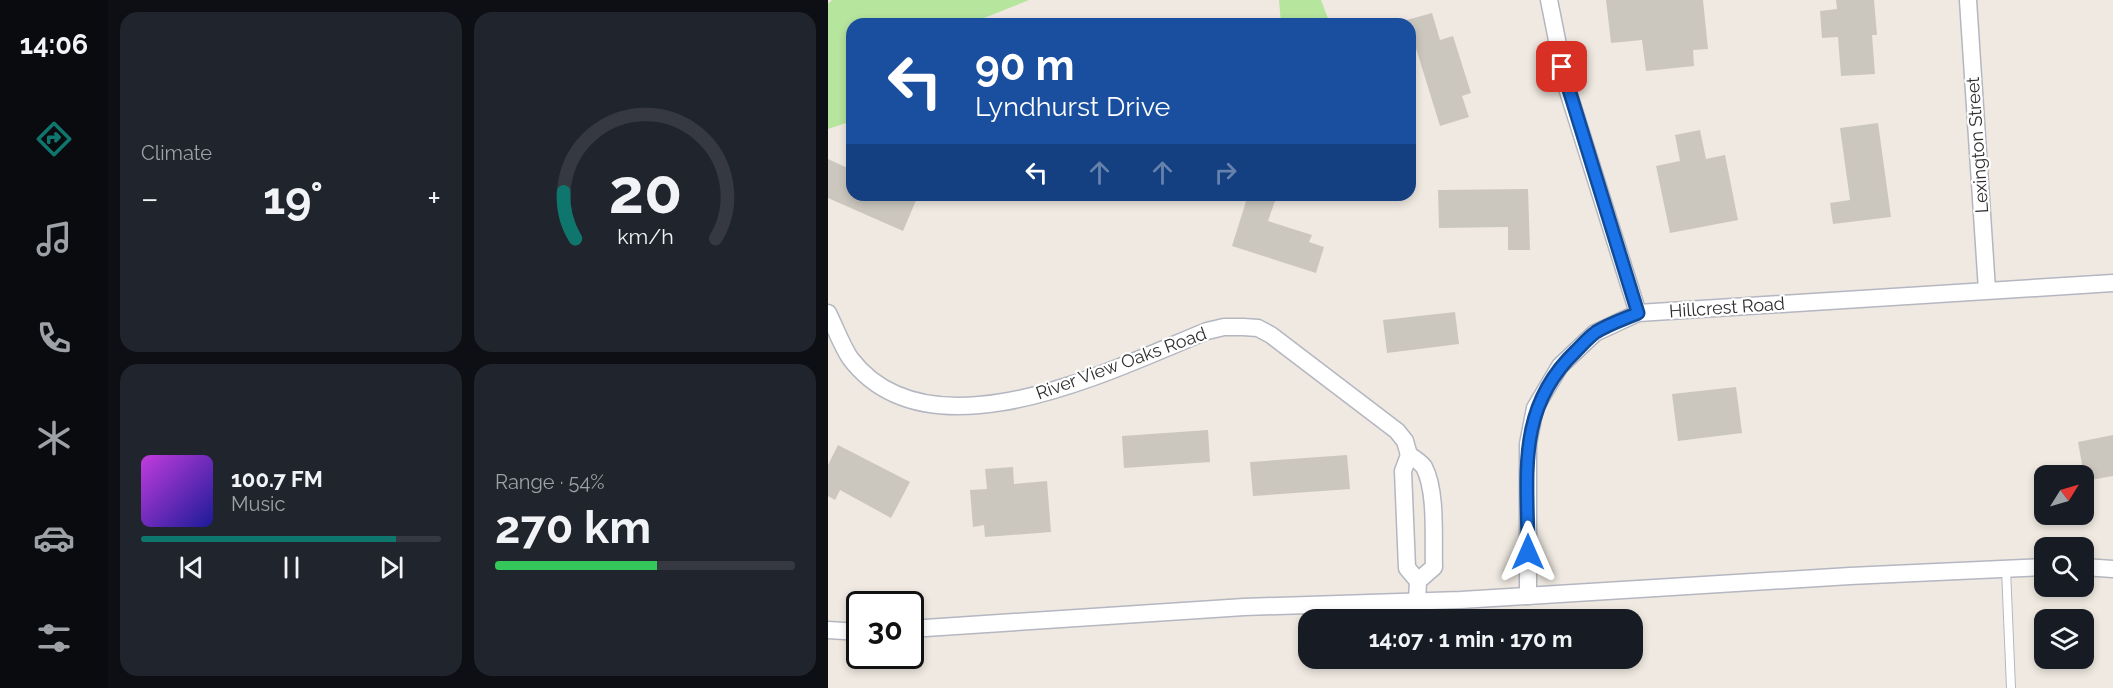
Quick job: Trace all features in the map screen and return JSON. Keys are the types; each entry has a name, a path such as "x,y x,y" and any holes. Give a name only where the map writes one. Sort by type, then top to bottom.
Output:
{"street":[{"path":"1549,0 1566,85 1638,313"},
{"name":"Lexington Street","path":"1968,0 1987,290"},
{"name":"Hillcrest Road","path":"1528,596 1528,444 1535,408 1560,366 1595,333 1638,313 2113,283"},
{"name":"River View Oaks Road","path":"828,313 849,357 859,368 902,398 937,407 1009,402 1063,387 1207,331 1224,327 1258,328 1281,340 1303,360 1397,431 1405,441 1409,455 1423,467 1431,491 1434,567 1418,581"},
{"path":"1409,455 1403,471 1407,568 1418,581 1417,602"},
{"path":"2094,567 2113,568"},
{"path":"924,628 1232,608 1417,602 2034,568"},
{"path":"828,630 846,631"}],"lane":[{"path":"2006,569 2011,688"}],"green space":[{"path":"832,0 1029,0 984,18 846,18 846,123 828,129 828,4"},
{"path":"1279,0 1321,0 1328,18 1280,18"}],"building":[{"path":"1606,0 1703,0 1708,49 1693,50 1694,66 1646,71 1642,40 1611,43"},
{"path":"1836,0 1874,0 1877,35 1872,35 1875,74 1841,76 1838,37 1822,38 1820,11 1837,9"},
{"path":"1432,13 1440,40 1453,36 1471,93 1462,96 1469,117 1440,126 1416,48 1416,18 1414,18"},
{"path":"1878,123 1891,217 1833,224 1830,203 1850,200 1840,128"},
{"path":"1700,130 1706,159 1725,155 1738,220 1670,233 1656,166 1680,161 1675,135"},
{"path":"828,159 846,167 846,201 916,201 903,231 828,198"},
{"path":"1528,189 1530,250 1508,250 1508,227 1439,228 1438,190"},
{"path":"1246,201 1275,201 1268,221 1312,235 1309,242 1324,247 1316,273 1232,246"},
{"path":"1455,312 1459,344 1387,353 1383,320"},
{"path":"1736,387 1742,433 1678,441 1672,394"},
{"path":"1208,430 1210,462 1124,468 1122,436"},
{"path":"2113,435 2113,476 2094,479 2094,465 2082,465 2078,442"},
{"path":"838,445 910,482 891,518 840,490 835,500 828,496 828,465"},
{"path":"1347,455 1350,489 1253,496 1250,462"},
{"path":"1013,467 1014,484 1047,481 1051,532 985,537 984,525 973,527 970,490 987,489 985,469"}],"route":[{"path":"1528,552 1528,444 1535,408 1560,366 1583,344 1595,333 1638,313 1562,67"}]}
